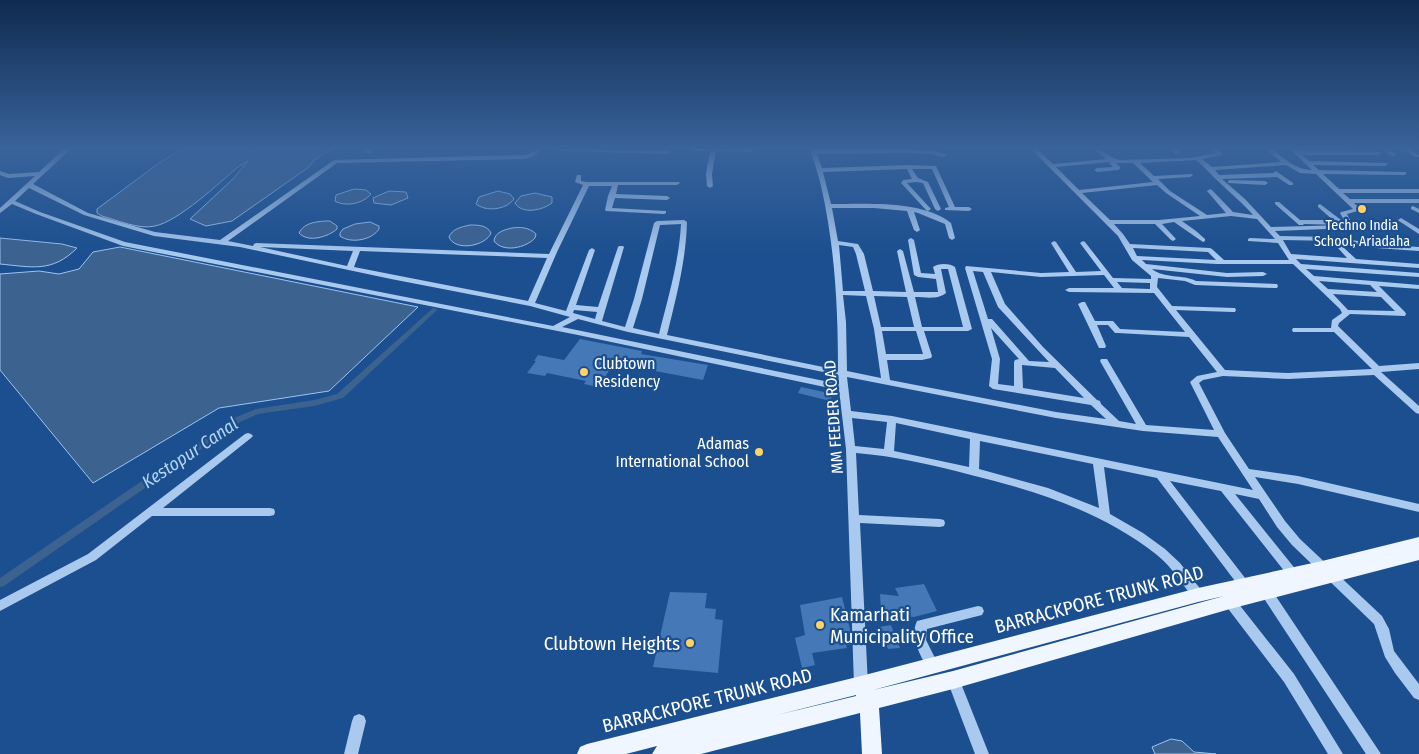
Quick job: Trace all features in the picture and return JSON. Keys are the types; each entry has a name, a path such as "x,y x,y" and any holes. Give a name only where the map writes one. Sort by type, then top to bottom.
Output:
{"main road":[{"name":"BARRACKPORE TRUNK ROAD","path":"587,754 865,693 953,680 1267,593 1419,543"},
{"name":"BARRACKPORE TRUNK ROAD","path":"662,754 865,693 933,666 1198,595 1293,574 1328,572 1419,554"},
{"path":"865,693 872,754"}],"street":[{"path":"220,243 303,184"},
{"path":"531,304 551,256 587,184"},
{"path":"616,184 607,208 610,211 664,212"},
{"name":"MM FEEDER ROAD","path":"823,184 835,243 844,373 843,388 851,449 865,693"},
{"path":"905,184 928,209"},
{"path":"926,184 938,209"},
{"path":"942,184 953,209"},
{"path":"1069,184 1121,235 1135,258 1145,266 1154,278 1153,287 1172,308 1222,373"},
{"path":"1077,192 1147,184"},
{"path":"1159,184 1205,216"},
{"path":"1225,184 1243,200 1279,240 1295,262 1346,312 1402,314 1342,248"},
{"path":"1331,184 1358,210 1343,213 1347,225"},
{"path":"0,210 29,185 86,214 115,224 154,234 220,243 551,256"},
{"path":"1210,191 1231,214"},
{"path":"1339,191 1419,191"},
{"path":"611,196 667,198"},
{"path":"11,201 122,244 553,328 843,388"},
{"path":"1348,201 1419,201"},
{"path":"1277,203 1307,229"},
{"path":"828,206 887,206 914,210 948,223 952,238"},
{"path":"1320,206 1338,221 1347,225"},
{"path":"914,210 969,209"},
{"path":"914,210 917,230"},
{"path":"1108,222 1157,222 1231,214 1257,217"},
{"path":"1175,220 1203,240"},
{"path":"1401,220 1419,232"},
{"path":"1298,222 1338,221"},
{"path":"628,330 638,299 657,223 684,222 683,244 676,286 662,337"},
{"path":"1157,222 1173,239"},
{"path":"1269,229 1307,229 1347,225"},
{"path":"1250,240 1334,239 1381,247 1419,249"},
{"path":"911,240 918,275 939,277"},
{"path":"835,243 857,246 878,329 886,382"},
{"path":"1054,243 1074,274"},
{"path":"1083,243 1119,290"},
{"path":"240,245 573,312 628,330 1056,415 1143,428 1221,434"},
{"path":"1127,246 1210,250 1222,262"},
{"path":"598,321 621,247"},
{"path":"350,268 358,248"},
{"path":"553,328 573,312 592,250"},
{"path":"883,357 927,356 900,251"},
{"path":"1135,258 1222,262 1353,260 1419,266"},
{"path":"1295,262 1364,271 1419,275"},
{"path":"839,293 942,295 938,266 951,267 968,329 878,329"},
{"path":"1145,266 1227,275 1263,274"},
{"path":"1097,403 992,386 996,366 995,354 969,268 1040,275 1105,272"},
{"path":"986,270 1001,305 1115,423"},
{"path":"1112,280 1154,278 1187,280 1196,283 1274,286"},
{"path":"1312,278 1419,287"},
{"path":"1069,290 1157,291"},
{"path":"1324,291 1383,294"},
{"path":"1082,304 1102,346"},
{"path":"1172,308 1232,310"},
{"path":"573,312 602,310"},
{"path":"1346,312 1345,316 1335,322 1336,330 1419,411"},
{"path":"989,320 1027,363"},
{"path":"1092,323 1110,323 1118,331 1192,335"},
{"path":"1296,330 1336,330"},
{"path":"1104,361 1143,428"},
{"path":"1019,390 1018,362 1058,366"},
{"path":"1419,366 1377,371 1288,376 1222,373 1218,376 1201,377 1194,382 1221,434 1248,472 1262,496 1296,542 1378,620 1385,630 1386,645 1393,659 1419,694"},
{"path":"847,414 892,419 1262,496"},
{"path":"889,452 892,419"},
{"path":"0,606 92,557 248,436"},
{"path":"974,472 975,436"},
{"path":"851,449 889,452 1018,482 1050,493 1105,517 1139,535 1162,553 1198,595"},
{"path":"1098,462 1105,517"},
{"path":"1248,472 1306,481 1419,508"},
{"path":"1160,475 1245,586"},
{"path":"1225,489 1293,574"},
{"path":"149,512 270,512"},
{"path":"854,519 940,523"},
{"path":"1267,593 1374,754"},
{"path":"1230,602 1289,678 1336,754"},
{"path":"933,666 920,640 921,625 978,611"},
{"path":"953,680 982,754"},
{"path":"351,754 359,721"}],"water":[{"path":"130,184 218,184 175,217 155,226 142,227 121,222 102,216 97,213 97,209"},
{"path":"227,184 284,184 232,221 206,226 190,219"},
{"path":"354,189 366,190 371,194 359,202 349,204 335,201 336,195"},
{"path":"389,191 406,192 408,198 391,205 374,203 373,198"},
{"path":"498,191 510,194 514,199 506,206 496,209 480,207 476,204 479,197"},
{"path":"535,193 552,197 552,203 543,208 527,210 518,207 515,203 521,196"},
{"path":"330,221 337,226 337,229 329,234 318,238 307,238 299,233 308,224"},
{"path":"370,222 379,226 379,229 372,236 361,240 350,240 340,236 343,229 355,224"},
{"path":"470,225 485,227 491,233 488,238 477,244 464,246 452,242 449,237 452,232"},
{"path":"512,228 530,230 536,234 535,238 520,247 514,248 503,247 494,241 498,233"},
{"path":"0,238 62,244 77,248 68,256 50,265 32,267 0,264"},
{"path":"120,247 418,307 329,391 219,408 93,483 0,370 0,274 39,271 59,274 79,269 93,252"},
{"path":"1171,739 1182,741 1194,752 1216,754 1155,754 1152,747"}],"building":[{"path":"580,339 642,351 641,354 708,365 703,380 639,368 642,364 617,359 598,387 584,384 586,381 547,373 545,376 527,373 538,355 564,360"},
{"path":"801,387 833,394 830,401 798,393"},
{"path":"924,584 937,611 914,617 881,613 880,594 899,596 895,588"},
{"name":"Clubtown Heights","path":"670,592 707,593 705,608 716,609 715,619 723,620 718,673 653,667"},
{"name":"Kamarhati Municipality Office","path":"842,597 850,629 850,633 842,634 847,648 812,653 815,665 802,668 795,638 805,635 800,605"},
{"path":"891,625 900,648 888,649 879,627"}],"waterway":[{"name":"Kestopur Canal","path":"0,583 237,420 256,412 314,403 340,396 434,310"}],"place":[{"name":"Techno India School, Ariadaha","path":"1362,209"},
{"name":"Clubtown Residency","path":"584,372"},
{"name":"Adamas International School","path":"759,452"},
{"name":"Kamarhati Municipality Office","path":"820,625"},
{"name":"Clubtown Heights","path":"690,643"}]}
